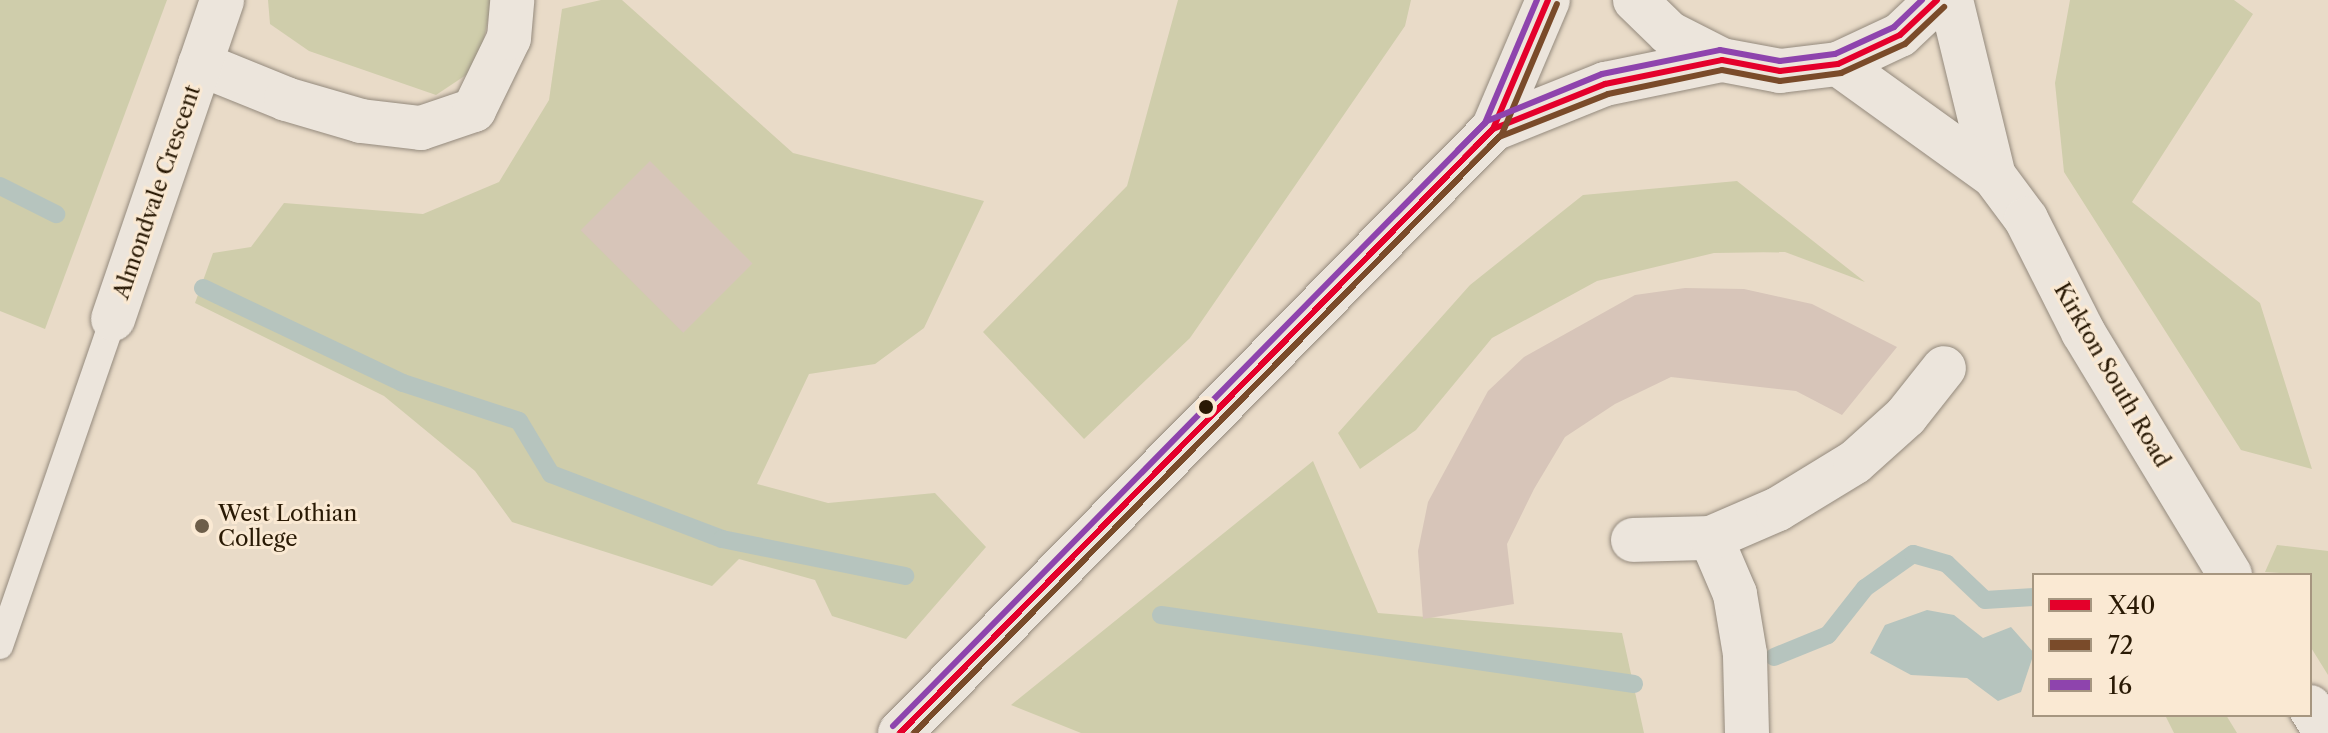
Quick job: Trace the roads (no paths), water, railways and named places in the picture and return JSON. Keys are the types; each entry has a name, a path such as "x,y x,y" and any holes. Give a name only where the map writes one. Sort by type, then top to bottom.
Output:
{"street":[{"name":"Almondvale Crescent","path":"113,319 222,0"},
{"name":"Almondvale Crescent","path":"200,64 286,99 361,121 421,128 474,110 509,38 512,0"},
{"path":"900,733 1493,129 1548,0"},
{"path":"1635,0 1669,33 1722,60 1780,71 1838,64 1900,35 1937,0"},
{"name":"Kirkton South Road","path":"1951,0 1994,176"},
{"path":"1493,129 1605,84 1722,60"},
{"name":"Kirkton South Road","path":"1838,64 1994,176 2026,219 2083,332 2229,573"},
{"path":"1633,540 1711,538 1778,509 1855,462 1906,416 1944,368"},
{"path":"1711,538 1735,594 1745,654 1750,732"},
{"path":"2312,710 2326,733"}],"lane":[{"path":"0,646 113,319"}],"waterway":[{"path":"0,186 56,214"},
{"path":"203,288 403,383 519,421 551,474 722,539 905,576"},
{"path":"1774,657 1828,635 1865,588 1913,554 1947,564 1985,600 2032,597"},
{"path":"1161,615 1634,684"}],"place":[{"name":"West Lothian College","path":"202,526"}]}
